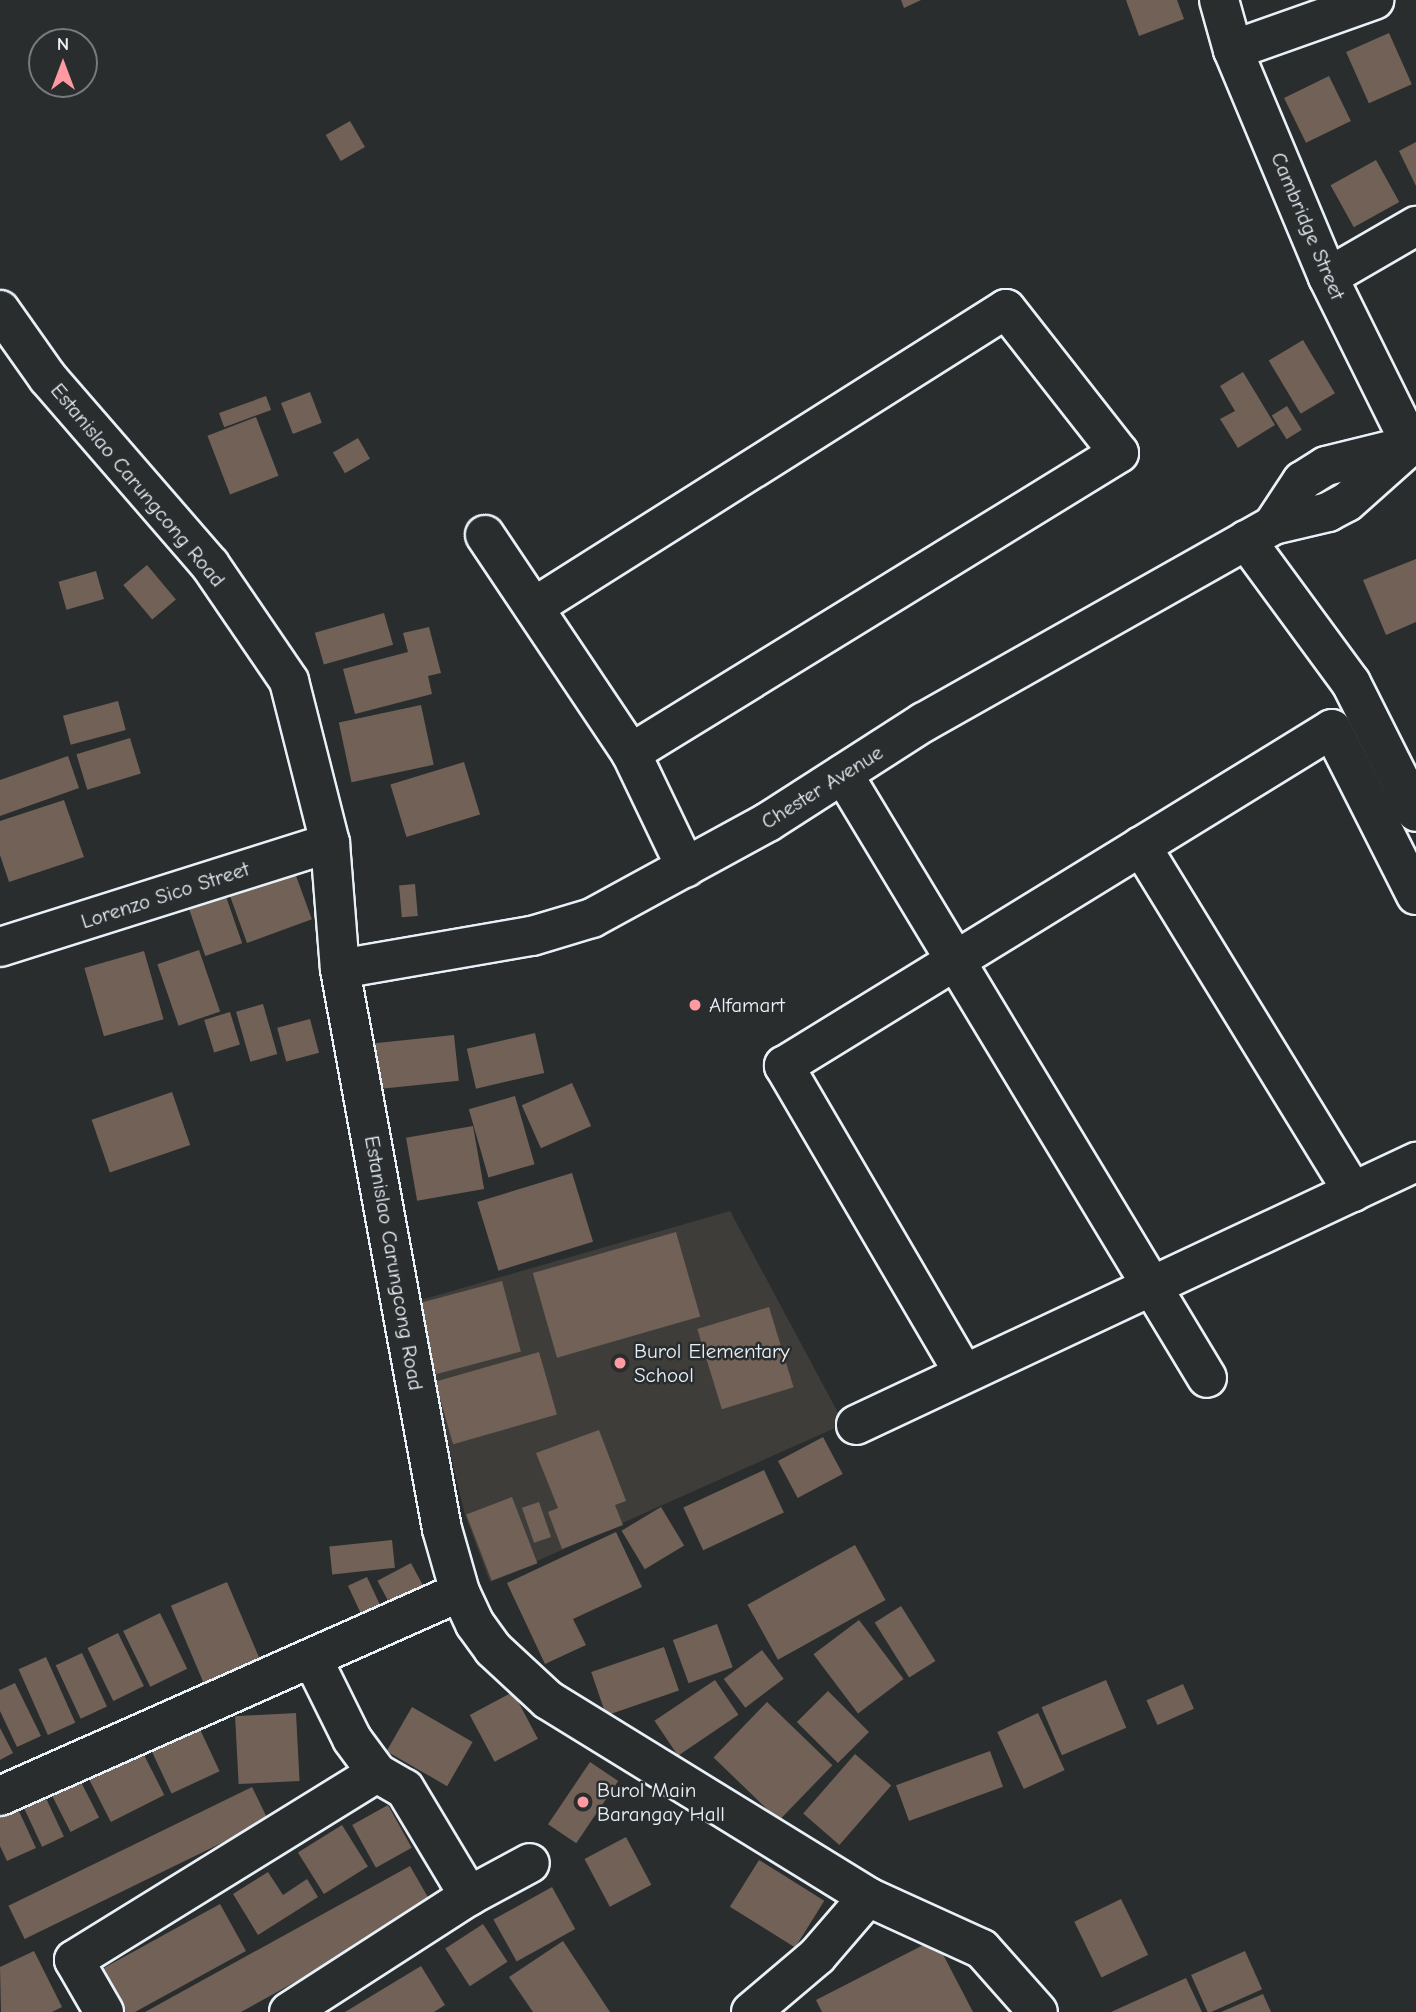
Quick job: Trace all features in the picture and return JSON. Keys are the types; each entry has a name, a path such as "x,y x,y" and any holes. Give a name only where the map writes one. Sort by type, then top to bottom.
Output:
{"street":[{"name":"Cambridge Street","path":"1219,0 1233,50 1328,277 1413,444"},
{"path":"1233,50 1374,0"},
{"path":"1328,277 1416,226"},
{"path":"534,607 1006,309 1119,453 631,753"},
{"name":"Estanislao Carungcong Road","path":"0,310 48,378 210,565 289,681 330,843 340,969 442,1529 460,1592 493,1650 548,1700 868,1897 982,1950 1038,2012"},
{"name":"Chester Avenue","path":"340,969 532,936 592,918 686,868 924,722 1260,532 1302,481 1326,466 1413,444"},
{"path":"1260,532 1351,683 1416,812"},
{"path":"485,534 631,753 686,868"},
{"path":"963,1372 784,1066 1332,729 1416,895"},
{"path":"843,774 1207,1378"},
{"name":"Lorenzo Sico Street","path":"0,947 330,843"},
{"path":"1141,846 1353,1192"},
{"path":"856,1426 963,1372 1416,1162"},
{"path":"0,1796 460,1592"},
{"path":"312,1658 352,1739 377,1773 405,1789 469,1896"},
{"path":"104,2012 75,1961 377,1773"},
{"path":"289,2012 469,1896 530,1863"},
{"path":"751,2012 817,1956 868,1897"}],"shaded area":[{"name":"Burol Elementary School","path":"730,1211 844,1424 490,1582 465,1515 414,1302"}],"building":[{"path":"901,0 921,0 904,8"},
{"path":"1126,0 1177,0 1184,19 1139,36"},
{"path":"1389,33 1412,84 1369,103 1346,52"},
{"path":"1329,76 1351,121 1306,143 1284,98"},
{"path":"350,121 365,147 341,161 326,135"},
{"path":"1416,142 1416,186 1399,151"},
{"path":"1376,160 1399,202 1354,227 1331,185"},
{"path":"1303,340 1335,393 1301,414 1269,361"},
{"path":"1243,372 1275,425 1238,448 1220,419 1235,411 1220,386"},
{"path":"310,392 322,423 293,434 281,403"},
{"path":"266,396 271,410 224,427 219,413"},
{"path":"1287,406 1302,430 1287,439 1272,416"},
{"path":"256,417 279,476 230,494 207,436"},
{"path":"358,438 370,459 345,473 333,452"},
{"path":"1416,559 1416,622 1386,635 1363,580"},
{"path":"147,565 176,599 152,619 123,585"},
{"path":"96,571 104,599 67,610 59,582"},
{"path":"384,613 393,645 324,665 315,633"},
{"path":"429,627 441,673 428,676 432,694 355,714 343,669 408,652 403,633"},
{"path":"118,701 126,730 71,745 63,716"},
{"path":"421,705 434,765 352,782 339,722"},
{"path":"130,738 141,773 87,790 76,754"},
{"path":"68,756 79,788 0,816 0,780"},
{"path":"464,762 480,815 406,837 390,785"},
{"path":"64,800 84,857 9,882 0,855 0,821"},
{"path":"291,862 312,919 247,943 226,886"},
{"path":"220,879 242,943 205,956 183,892"},
{"path":"415,884 418,916 402,917 399,885"},
{"path":"199,950 220,1011 179,1026 157,964"},
{"path":"144,951 164,1019 104,1036 84,968"},
{"path":"263,1004 277,1054 250,1062 236,1012"},
{"path":"230,1012 240,1045 214,1052 204,1020"},
{"path":"310,1019 319,1053 286,1062 277,1028"},
{"path":"535,1033 544,1073 476,1089 467,1049"},
{"path":"454,1035 459,1081 379,1089 374,1043"},
{"path":"572,1083 591,1126 541,1148 522,1105"},
{"path":"172,1092 190,1145 110,1173 92,1120"},
{"path":"515,1096 535,1164 488,1177 469,1109"},
{"path":"473,1126 484,1189 417,1201 406,1138"},
{"path":"572,1173 593,1242 498,1271 477,1202"},
{"path":"676,1232 700,1317 557,1358 533,1273"},
{"path":"502,1281 521,1352 436,1374 417,1304"},
{"path":"769,1307 794,1387 722,1409 697,1329"},
{"path":"539,1352 557,1414 453,1444 435,1382"},
{"path":"599,1430 626,1501 615,1505 623,1525 562,1549 548,1512 558,1508 536,1453"},
{"path":"823,1437 843,1474 798,1498 778,1461"},
{"path":"764,1470 784,1513 703,1550 683,1508"},
{"path":"512,1497 537,1563 492,1581 466,1515"},
{"path":"539,1502 551,1537 534,1543 522,1508"},
{"path":"661,1507 684,1546 645,1569 622,1531"},
{"path":"616,1532 642,1587 573,1619 586,1645 545,1664 507,1583"},
{"path":"392,1540 395,1568 332,1574 329,1547"},
{"path":"855,1545 886,1600 778,1660 747,1605"},
{"path":"411,1563 423,1586 390,1604 377,1581"},
{"path":"367,1577 383,1611 364,1620 348,1586"},
{"path":"227,1582 261,1663 205,1687 171,1606"},
{"path":"901,1606 935,1661 909,1678 875,1622"},
{"path":"160,1613 187,1669 150,1687 123,1631"},
{"path":"859,1620 904,1679 858,1713 813,1654"},
{"path":"717,1624 733,1667 689,1683 673,1640"},
{"path":"118,1633 144,1686 113,1701 87,1648"},
{"path":"664,1647 679,1690 606,1716 591,1672"},
{"path":"762,1650 784,1679 745,1708 724,1679"},
{"path":"82,1653 107,1706 81,1719 56,1665"},
{"path":"46,1657 75,1723 48,1735 19,1669"},
{"path":"715,1680 738,1715 678,1756 654,1721"},
{"path":"1106,1680 1126,1728 1062,1755 1042,1707"},
{"path":"15,1683 41,1736 17,1747 0,1711 0,1690"},
{"path":"1183,1684 1194,1709 1157,1725 1146,1700"},
{"path":"828,1691 869,1732 838,1763 797,1722"},
{"path":"513,1692 538,1739 495,1762 470,1715"},
{"path":"767,1702 832,1765 779,1821 714,1757"},
{"path":"412,1707 473,1742 447,1786 386,1751"},
{"path":"296,1713 300,1781 239,1784 235,1716"},
{"path":"1038,1713 1065,1770 1024,1789 997,1732"},
{"path":"198,1725 220,1771 172,1794 150,1747"},
{"path":"0,1728 13,1753 0,1760"},
{"path":"990,1751 1003,1787 909,1821 896,1785"},
{"path":"143,1753 164,1795 111,1822 90,1780"},
{"path":"855,1754 891,1785 839,1845 803,1814"},
{"name":"Burol Main Barangay Hall","path":"590,1762 618,1781 576,1843 548,1824"},
{"path":"80,1780 99,1817 71,1832 51,1795"},
{"path":"252,1787 268,1820 25,1939 8,1906"},
{"path":"44,1794 64,1837 42,1847 22,1804"},
{"path":"388,1805 412,1848 376,1868 352,1825"},
{"path":"17,1807 36,1848 7,1861 0,1846 0,1815"},
{"path":"342,1825 368,1867 324,1894 298,1853"},
{"path":"626,1837 651,1885 610,1907 585,1859"},
{"path":"759,1860 824,1901 795,1947 730,1907"},
{"path":"410,1866 433,1906 241,2012 145,2012"},
{"path":"268,1872 283,1895 307,1879 318,1897 258,1935 233,1894"},
{"path":"552,1887 575,1929 517,1961 493,1919"},
{"path":"1121,1899 1148,1955 1101,1978 1074,1922"},
{"path":"220,1904 246,1951 135,2012 112,2012 91,1975"},
{"path":"483,1924 508,1962 470,1986 445,1949"},
{"path":"935,1939 973,2012 822,2012 816,2000"},
{"path":"563,1941 610,2012 533,2012 509,1977"},
{"path":"34,1951 62,2007 52,2012 1,2012 0,1967"},
{"path":"1245,1951 1262,1989 1208,2012 1191,1975"},
{"path":"421,1966 445,2005 434,2012 345,2012"},
{"path":"1186,1978 1202,2012 1111,2012"},
{"path":"1263,1994 1271,2012 1221,2012"}],"place":[{"name":"Alfamart","path":"695,1005"},
{"name":"Burol Elementary School","path":"620,1363"},
{"name":"Burol Main Barangay Hall","path":"583,1802"}]}
